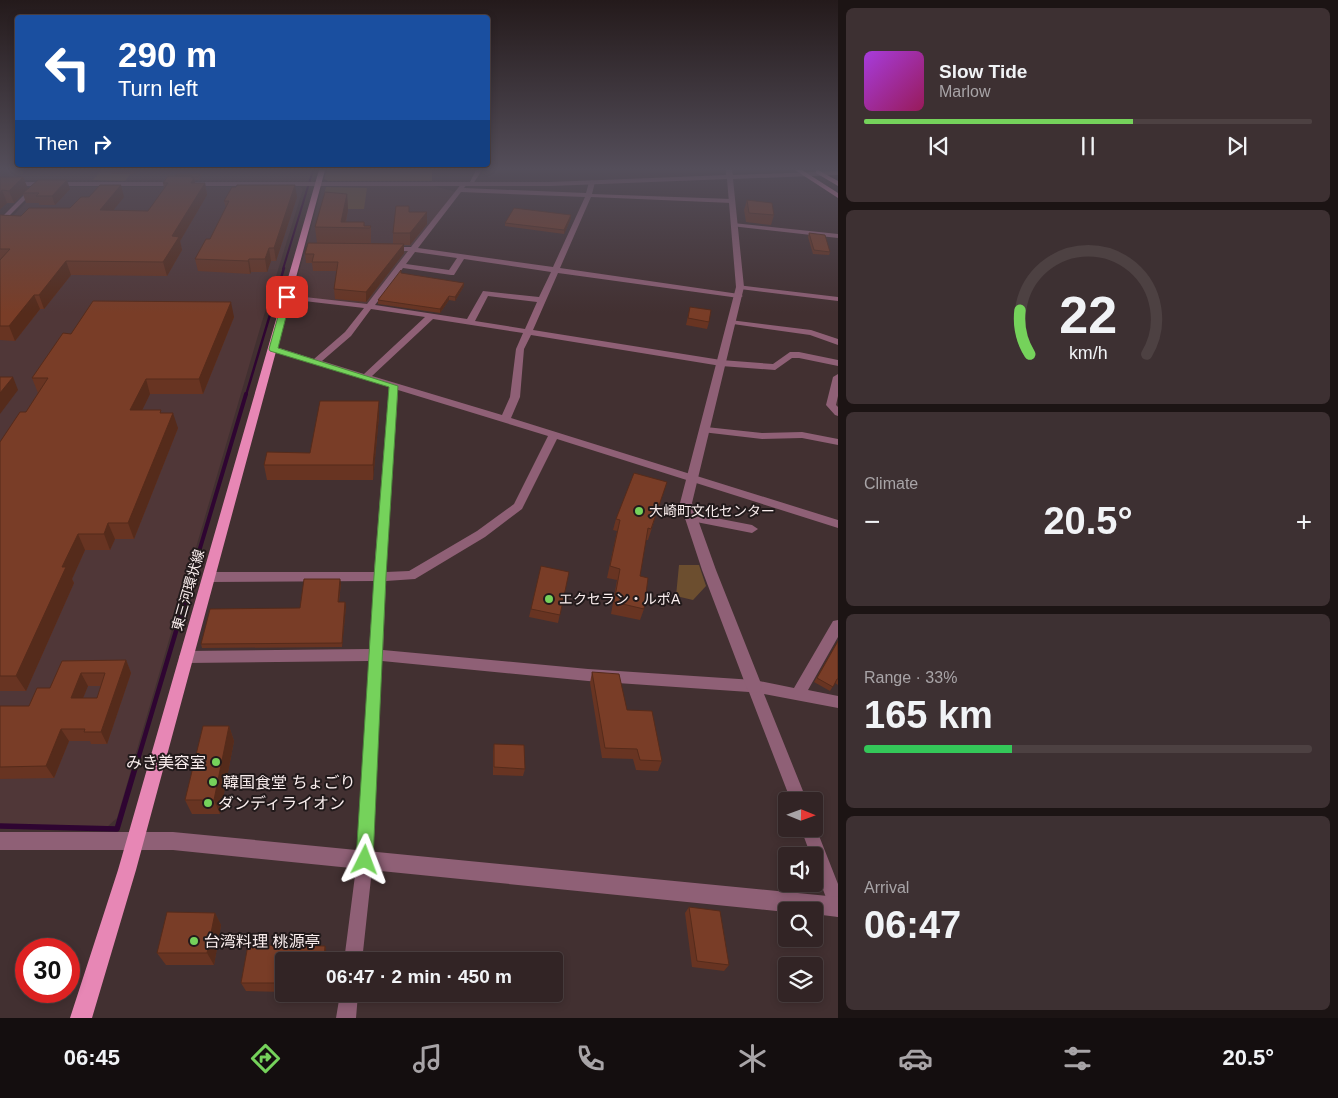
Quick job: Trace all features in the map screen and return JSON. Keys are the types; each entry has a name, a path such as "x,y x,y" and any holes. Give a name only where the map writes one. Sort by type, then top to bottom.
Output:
{"main road":[{"name":"東三河環状線","path":"81,1018 92,987 134,842 287,297 305,248 312,218"}],"street":[{"path":"317,361 348,334 438,218"},
{"path":"505,419 515,397 520,349 579,218"},
{"path":"733,218 739,292 706,430 686,503 795,792"},
{"path":"733,225 838,236"},
{"path":"378,249 413,250 555,270 739,292 838,299"},
{"path":"401,266 451,273 462,257"},
{"path":"470,322 486,293 542,300"},
{"path":"287,297 368,306 721,363 775,367 790,355 799,354 838,363"},
{"path":"366,377 431,316"},
{"path":"733,322 810,333 838,342"},
{"path":"273,349 505,419 838,524"},
{"path":"838,377 831,405 838,414"},
{"path":"354,952 365,860 380,576 394,386"},
{"path":"706,430 762,436 802,436 838,442"},
{"path":"209,577 411,576 482,534 518,506 554,435"},
{"path":"690,517 752,529"},
{"path":"798,694 838,625"},
{"path":"186,657 377,655 588,675 754,686 838,702"},
{"path":"0,841 173,842 838,907 812,838"},
{"path":"346,1018 348,1002"}],"shaded area":[{"path":"11,218 294,218 117,818 108,826 0,825 0,229"},
{"path":"314,218 436,218 413,246 306,246"},
{"path":"305,251 409,251 367,304 362,305 292,296"},
{"path":"679,565 699,565 706,586 693,600 676,596"}],"building":[{"path":"0,218 184,218 172,236 179,237 163,262 66,261 39,295 34,295 9,326 0,326 0,260 10,249 0,249"},
{"path":"221,218 284,218 274,248 269,248 265,259 249,259 248,261 195,259 206,239 210,239"},
{"path":"318,218 342,218 341,222 364,222 364,226 371,226 370,228 315,227"},
{"path":"395,218 423,218 410,233 393,233"},
{"path":"508,218 570,218 564,230 505,223"},
{"path":"809,233 825,235 830,252 814,250"},
{"path":"308,243 404,244 366,292 334,289 338,262 312,262 314,254 305,254"},
{"path":"401,270 401,273 464,283 455,297 449,296 440,309 378,300"},
{"path":"93,301 231,302 199,379 146,379 130,410 161,410 160,413 173,413 128,523 108,523 104,534 78,534 62,567 66,567 16,676 0,676 0,442 20,412 26,412 48,378 32,378 63,333 71,334"},
{"path":"690,307 711,310 709,322 688,318"},
{"path":"0,377 13,377 0,393"},
{"path":"320,401 379,401 373,465 264,465 267,452 310,453"},
{"path":"634,473 667,482 651,529 648,528 640,576 648,578 644,609 614,602 620,569 610,566 620,520 616,519"},
{"name":"エクセラン・ルポA","path":"541,566 569,572 560,615 531,609"},
{"path":"304,579 340,579 338,602 345,602 342,643 201,644 210,609 300,608"},
{"path":"838,641 838,679 833,687 817,678"},
{"path":"126,660 101,732 84,732 85,729 61,729 46,766 0,767 0,706 29,706 37,688 50,688 62,661","holes":["81,673 105,673 97,698 71,698"]},
{"path":"592,672 619,674 627,710 652,711 662,761 640,760 637,749 605,748"},
{"path":"203,726 229,726 214,800 185,800"},
{"path":"494,744 524,745 525,769 494,767"},
{"path":"689,907 720,911 729,965 697,961"},
{"path":"167,912 215,913 207,953 157,953"},
{"path":"248,945 325,946 325,952 275,952 275,983 241,983"}],"waterway":[{"path":"283,269 299,218"},
{"path":"246,395 284,268"},
{"path":"198,555 246,394"},
{"path":"138,759 199,554"},
{"path":"0,826 117,829 138,758"}],"place":[{"name":"大崎町文化センター","path":"639,511"},
{"name":"エクセラン・ルポA","path":"549,599"},
{"name":"みき美容室","path":"216,762"},
{"name":"韓国食堂 ちょごり","path":"213,782"},
{"name":"ダンディライオン","path":"208,803"},
{"name":"台湾料理 桃源亭","path":"194,941"}],"route":[{"path":"287,297 273,349 394,386 380,576 365,860"}]}
